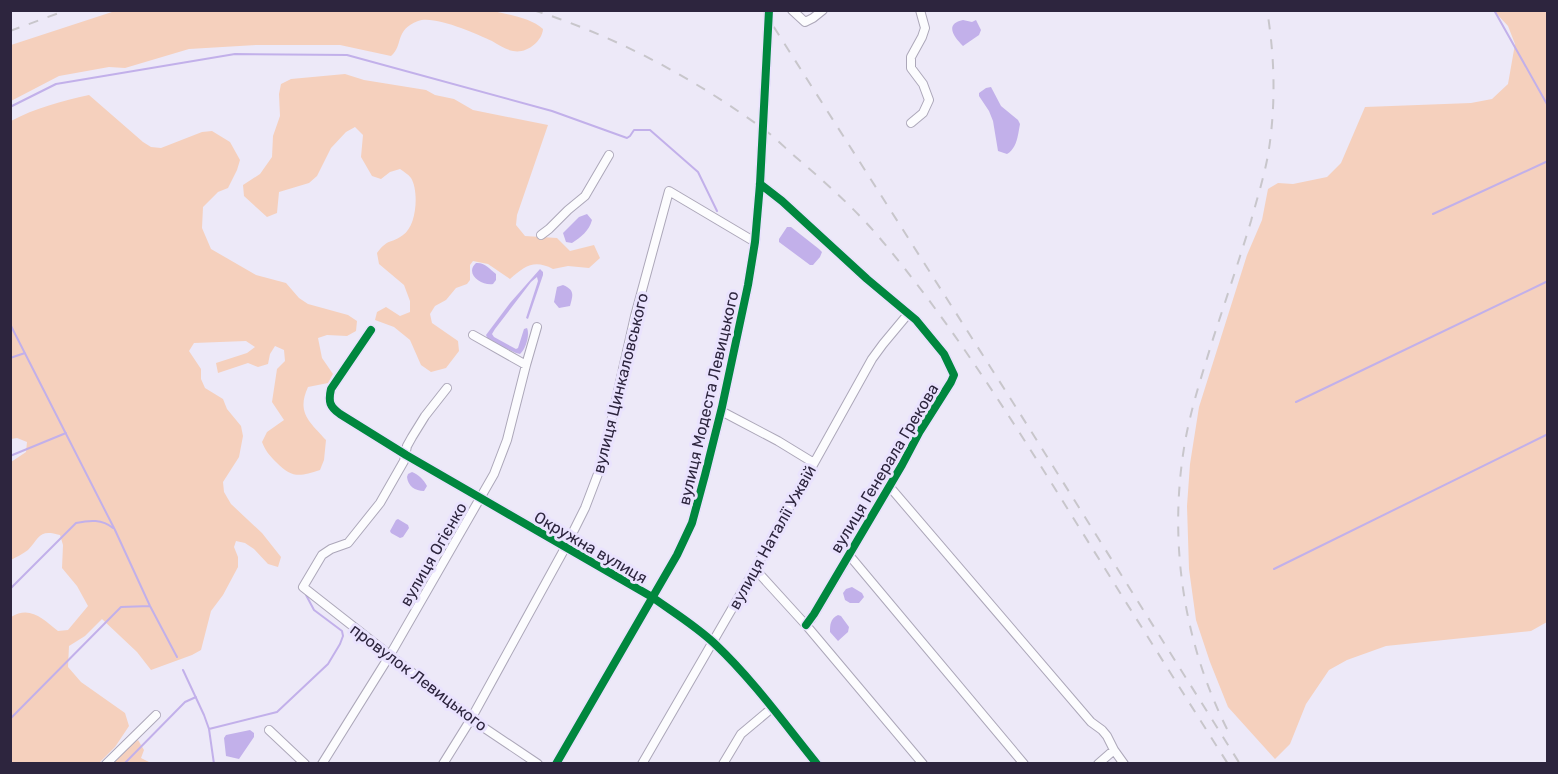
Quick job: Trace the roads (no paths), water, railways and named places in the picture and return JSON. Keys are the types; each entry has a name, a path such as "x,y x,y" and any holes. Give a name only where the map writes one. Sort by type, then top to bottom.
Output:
{"street":[{"name":"вулиця Модеста Левицького","path":"556,764 677,555 692,523 721,411 755,242 769,10"},
{"path":"792,10 805,22 823,10"},
{"path":"910,123 923,113 929,100 923,84 911,68 911,57 925,28 920,10"},
{"path":"541,235 585,196 609,156"},
{"name":"вулиця Генерала Грекова","path":"760,184 916,320 944,354 954,375 806,625"},
{"name":"вулиця Цинкаловського","path":"443,764 471,719 585,508 601,466 635,316 669,191 755,242"},
{"name":"вулиця Наталії Ужвій","path":"642,764 755,569 872,359 908,314"},
{"name":"вулиця Огієнко","path":"321,764 390,655 494,474 507,441 537,327"},
{"name":"Окружна вулиця","path":"371,330 330,390 329,399 332,408 406,455 652,597 713,642 750,679 817,764"},
{"path":"473,335 526,365"},
{"path":"406,455 412,436 447,388"},
{"path":"721,411 814,463"},
{"name":"провулок Левицького","path":"406,455 380,503 359,530 348,543 322,555 303,587 471,719 538,764"},
{"name":"вулиця Генерала Грекова","path":"889,486 1091,722 1102,730 1124,764"},
{"path":"849,555 1024,764"},
{"path":"755,569 806,625 923,764"},
{"path":"723,764 741,734 772,708"},
{"path":"106,764 156,715"},
{"path":"269,730 305,764"},
{"path":"1098,764 1114,750"}],"waterway":[{"path":"1494,10 1548,106"},
{"path":"10,107 56,84 235,54 347,55 552,111 627,138 634,130 650,130 698,172 717,211"},
{"path":"1433,214 1548,161"},
{"path":"1296,402 1548,281"},
{"path":"10,324 177,657"},
{"path":"10,358 25,353"},
{"path":"10,456 66,433"},
{"path":"1274,569 1548,434"},
{"path":"10,589 76,523 96,521 113,528"},
{"path":"814,622 848,565"},
{"path":"209,729 277,712 328,664 340,644 342,631 314,610 306,595"},
{"path":"10,719 121,607 150,606"},
{"path":"183,670 209,729 214,764"},
{"path":"124,764 185,702 196,697"}],"railway":[{"path":"10,31 67,10"},
{"path":"533,10 564,20 623,45 680,75 735,109 771,135 840,196 869,226 927,298 995,395 1228,764"},
{"path":"763,10 1240,764"},
{"path":"1227,729 1199,661 1183,589 1179,553 1180,479 1185,442 1194,404 1251,221 1268,155 1274,82 1267,10"}]}
